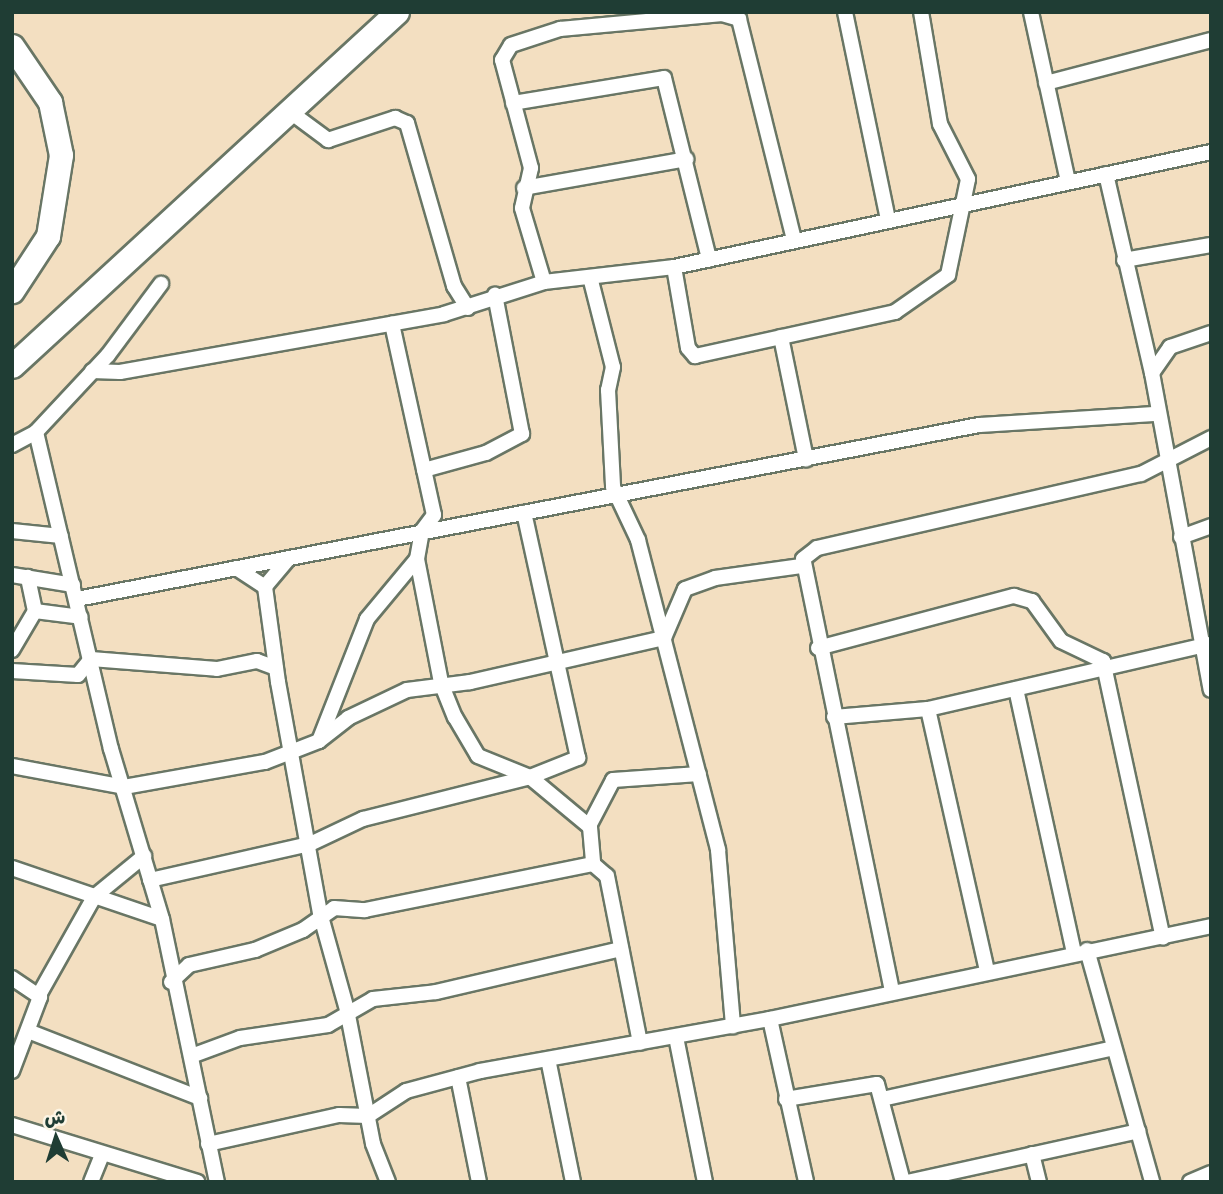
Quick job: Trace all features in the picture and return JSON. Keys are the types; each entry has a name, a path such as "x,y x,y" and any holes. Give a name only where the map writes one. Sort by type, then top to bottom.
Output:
{"highway":[{"path":"12,366 397,12"},
{"path":"12,46 50,102 61,155 48,236 12,291"}],"street":[{"path":"845,12 888,220"},
{"path":"674,267 692,355 895,312 939,284 954,263 964,204 966,170 940,124 921,12"},
{"path":"1031,12 1068,182"},
{"path":"544,282 522,208 524,188 531,168 502,60 519,42 571,27 722,14 738,19 794,239"},
{"path":"1046,83 1211,40"},
{"path":"513,103 664,78 709,259"},
{"path":"289,111 328,140 395,118 407,123 454,286 468,308"},
{"path":"92,371 120,372 392,324 468,308 495,295 544,282 674,267 794,239 1211,152"},
{"path":"524,188 686,159"},
{"path":"1106,174 1152,373 1155,414 1168,461 1181,537 1206,645 1211,690"},
{"path":"1124,261 1211,245"},
{"path":"590,277 612,358 607,390 616,495 638,540 718,850 733,1026"},
{"path":"12,445 36,432 92,371 161,284"},
{"path":"424,470 486,453 522,434 495,295"},
{"path":"392,324 434,515 421,535 417,559 441,684 478,756 530,777 589,826"},
{"path":"1152,373 1170,347 1211,334"},
{"path":"781,337 806,459"},
{"path":"12,575 75,592 236,568 421,535 616,495 1014,420 1155,414"},
{"path":"36,432 124,787 162,919 171,982 194,1055 216,1182"},
{"path":"664,638 685,589 715,578 801,566 817,548 1141,474 1211,438"},
{"path":"150,880 310,844 363,819 530,777 578,758 561,663 524,513"},
{"path":"1181,537 1211,526"},
{"path":"12,531 61,536"},
{"path":"289,558 265,587 276,668 310,844 320,913 347,1010 369,1116 388,1182"},
{"path":"320,741 366,619 417,559"},
{"path":"801,566 892,991"},
{"path":"236,568 265,587"},
{"path":"12,650 35,611 28,578"},
{"path":"818,648 1014,596 1032,601 1061,641 1109,668 1163,937"},
{"path":"35,611 81,617"},
{"path":"12,766 124,787 291,755 320,741 348,718 407,690 561,663 664,638"},
{"path":"834,717 928,709 1206,645"},
{"path":"91,659 217,669 257,661 276,668"},
{"path":"12,671 78,675 91,659"},
{"path":"1016,689 1081,951 1152,1182"},
{"path":"928,709 986,970"},
{"path":"640,1043 607,876 593,864 589,826 613,780 699,774"},
{"path":"13,1064 28,1031 40,993 94,897 144,856"},
{"path":"171,982 188,965 243,954 303,930 320,913 593,864"},
{"path":"12,868 162,919"},
{"path":"208,1144 339,1115 369,1116 405,1091 458,1077 770,1019 986,970 1211,926"},
{"path":"194,1055 240,1038 328,1025 347,1010 373,999 436,992 621,949"},
{"path":"12,978 40,993"},
{"path":"770,1019 806,1182"},
{"path":"28,1031 200,1098"},
{"path":"676,1037 705,1182"},
{"path":"882,1099 1113,1048"},
{"path":"548,1059 573,1182"},
{"path":"458,1077 479,1182"},
{"path":"786,1099 869,1082 877,1084 905,1182 950,1177 1032,1154 1138,1131"},
{"path":"12,1125 102,1155 197,1182"},
{"path":"1032,1154 1039,1182"},
{"path":"91,1182 102,1155"},
{"path":"1190,1182 1211,1173"}]}
